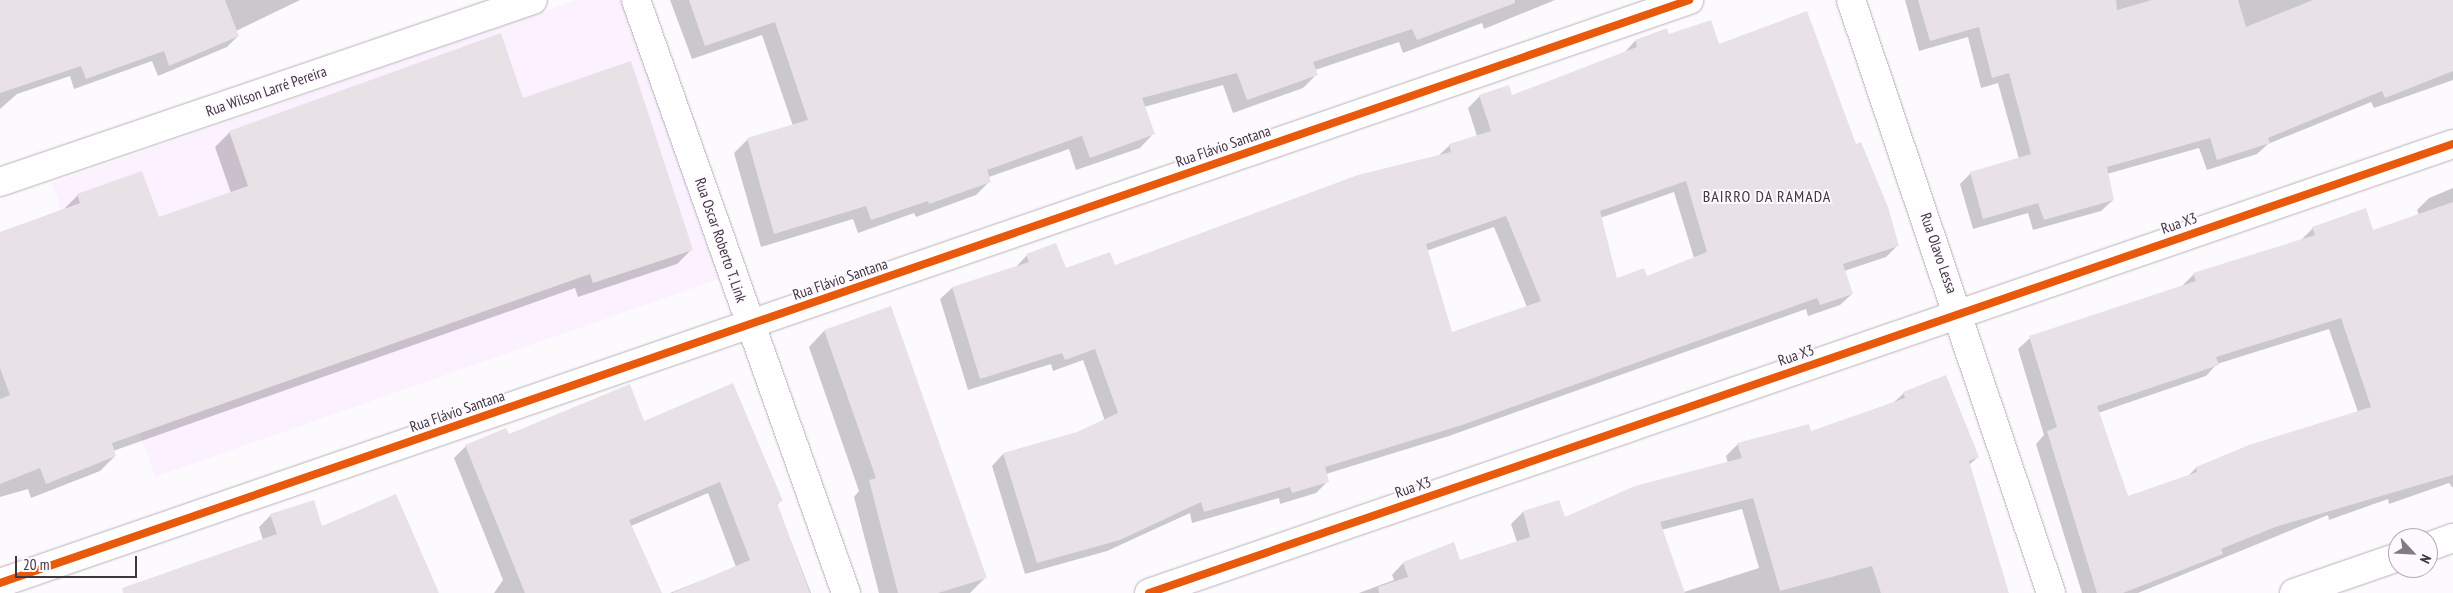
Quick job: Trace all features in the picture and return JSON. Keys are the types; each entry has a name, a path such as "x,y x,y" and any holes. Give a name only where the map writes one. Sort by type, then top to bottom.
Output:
{"street":[{"name":"Rua Wilson Larré Pereira","path":"0,182 532,0"},
{"name":"Rua Oscar Roberto T. Link","path":"636,0 846,593"},
{"name":"Rua Flávio Santana","path":"0,583 1689,0"},
{"name":"Rua Olavo Lessa","path":"1851,0 1960,314 2051,593"},
{"name":"Rua X3","path":"1148,593 2453,144"},
{"path":"2438,543 2453,538"},
{"path":"2294,593 2388,560"}],"shaded area":[{"path":"576,0 623,0 719,279 155,477 52,183"}],"building":[{"path":"0,0 225,0 239,36 169,66 164,51 86,79 81,66 0,93"},
{"path":"689,0 1515,0 1515,3 1417,40 1412,29 1313,62 1318,75 1247,100 1237,73 1142,98 1155,134 1090,158 1082,136 987,170 991,182 929,204 928,201 871,220 866,206 774,234 747,138 808,120 775,22 705,46"},
{"path":"1918,0 2116,0 2117,10 2152,0 2238,0 2246,27 2313,0 2453,0 2453,71 2385,98 2382,91 2268,138 2270,143 2217,160 2210,138 2107,167 2114,200 2044,220 2038,203 1983,219 1970,172 2031,154 2009,73 1992,78 1979,27 1930,41"},
{"path":"1807,11 1856,144 1861,142 1888,207 1899,246 1843,264 1853,294 1820,305 1817,298 1462,425 1325,467 1329,482 1292,493 1290,487 1204,512 1201,502 1120,540 1037,563 1003,453 1077,432 1118,413 1095,349 1065,360 1062,353 980,379 952,287 1029,262 1026,254 1056,243 1066,268 1110,252 1115,265 1358,175 1451,152 1449,144 1491,131 1479,95 1509,85 1512,95 1637,47 1635,40 1667,28 1669,34 1711,20 1719,44","holes":["1686,181 1707,252 1647,276 1644,268 1617,278 1600,211","1506,216 1541,301 1452,332 1426,244"]},
{"path":"501,33 523,98 631,61 693,250 593,283 590,274 112,443 116,456 46,484 40,468 0,484 0,399 10,395 0,368 0,232 80,203 77,194 142,171 159,217 248,186 229,131"},
{"path":"2453,202 2453,475 2275,527 2221,549 2223,554 2123,593 2097,593 2047,431 2057,427 2029,336 2196,281 2193,273 2315,235 2312,227 2366,208 2373,230","holes":["2341,318 2371,407 2249,445 2196,467 2197,472 2128,496 2097,406 2219,365 2216,357"]},
{"path":"891,306 987,578 938,593 898,593 869,480 876,478 824,330"},
{"path":"1946,375 1979,457 1969,461 2009,593 1881,593 1872,566 1780,591 1753,498 1660,522 1685,593 1379,593 1378,587 1408,577 1403,562 1454,542 1460,560 1530,537 1523,511 1559,500 1565,517 1635,486 1742,458 1737,443 1809,424 1811,431 1905,398 1903,392"},
{"path":"733,383 783,501 777,503 810,593 672,593 750,560 720,482 629,520 662,593 525,593 465,445 506,428 509,434 630,384 644,421"},
{"path":"396,494 439,593 123,593 122,588 277,534 270,514 314,500 322,526"}],"cycle path":[{"path":"0,583 1689,0"},
{"path":"1149,593 2453,144"}],"district":[{"name":"BAIRRO DA RAMADA","path":"1767,196"}]}
